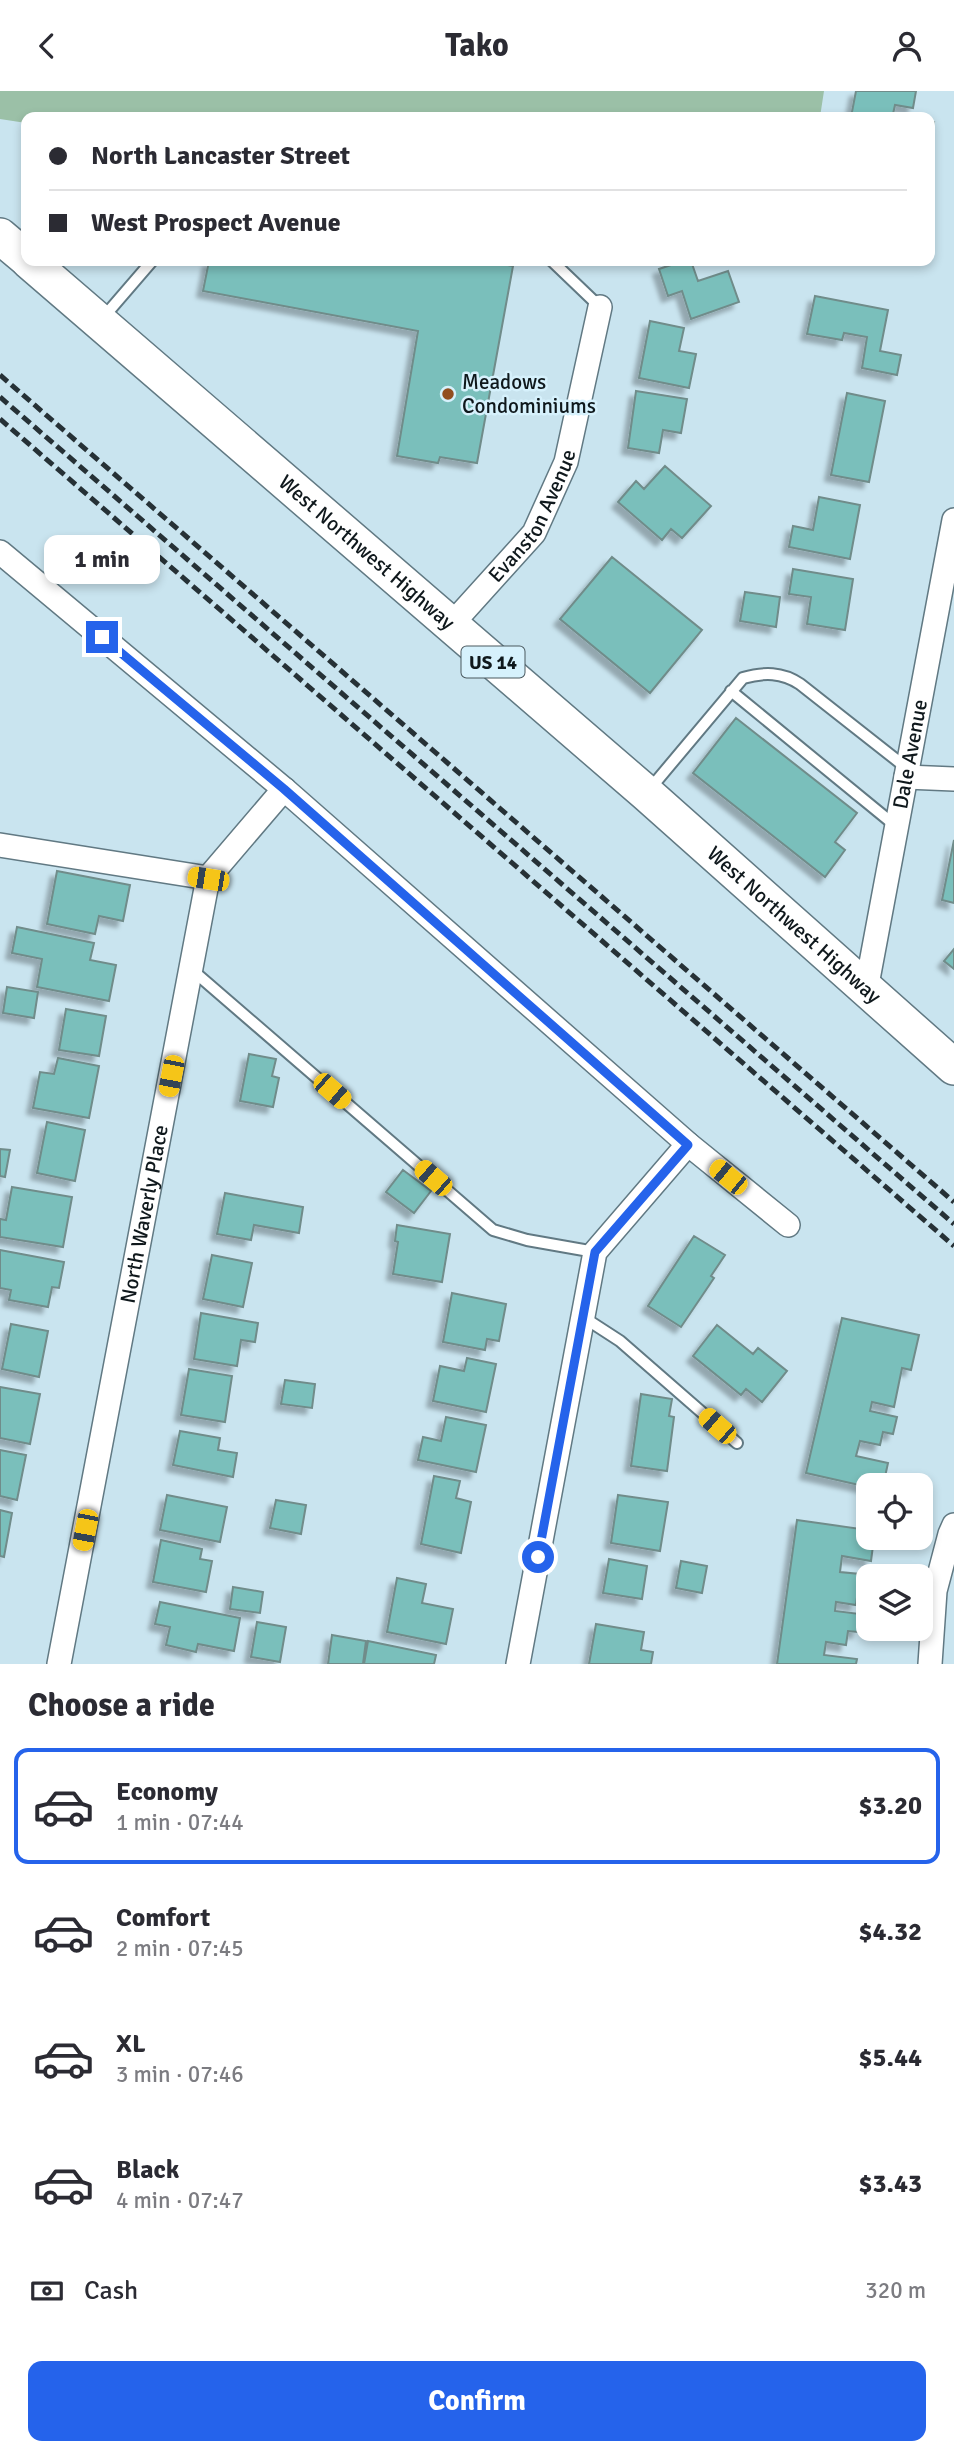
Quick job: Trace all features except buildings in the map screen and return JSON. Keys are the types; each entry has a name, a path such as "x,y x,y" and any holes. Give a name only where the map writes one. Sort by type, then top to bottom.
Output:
{"main road":[{"name":"West Northwest Highway","path":"0,236 21,253"},
{"name":"West Northwest Highway","path":"36,266 646,793 954,1067"}],"street":[{"name":"Evanston Avenue","path":"451,625 534,533 566,462 600,307"},
{"name":"Dale Avenue","path":"866,990 954,520"},
{"path":"0,552 284,789 688,1145 789,1225"},
{"path":"907,773 954,779"},
{"name":"North Waverly Place","path":"59,1664 208,879 284,789"},
{"path":"0,845 208,879"},
{"path":"518,1664 595,1252 688,1145"},
{"path":"930,1664 935,1591 954,1525"}],"lane":[{"path":"101,322 148,266"},
{"path":"557,266 600,307"},
{"path":"646,793 743,678 761,673 789,677 907,773"},
{"path":"731,691 897,827"},
{"path":"191,969 493,1230 527,1240 595,1252"},
{"path":"583,1317 620,1341 737,1443"}],"green space":[{"path":"0,91 824,91 821,112 21,112 21,122 0,119"}],"railway":[{"path":"0,375 954,1202"},
{"path":"0,397 954,1224"},
{"path":"0,419 954,1246"}],"place":[{"name":"Meadows Condominiums","path":"448,394"}],"route":[{"path":"102,637 284,789 688,1145 595,1252 538,1557"}]}
